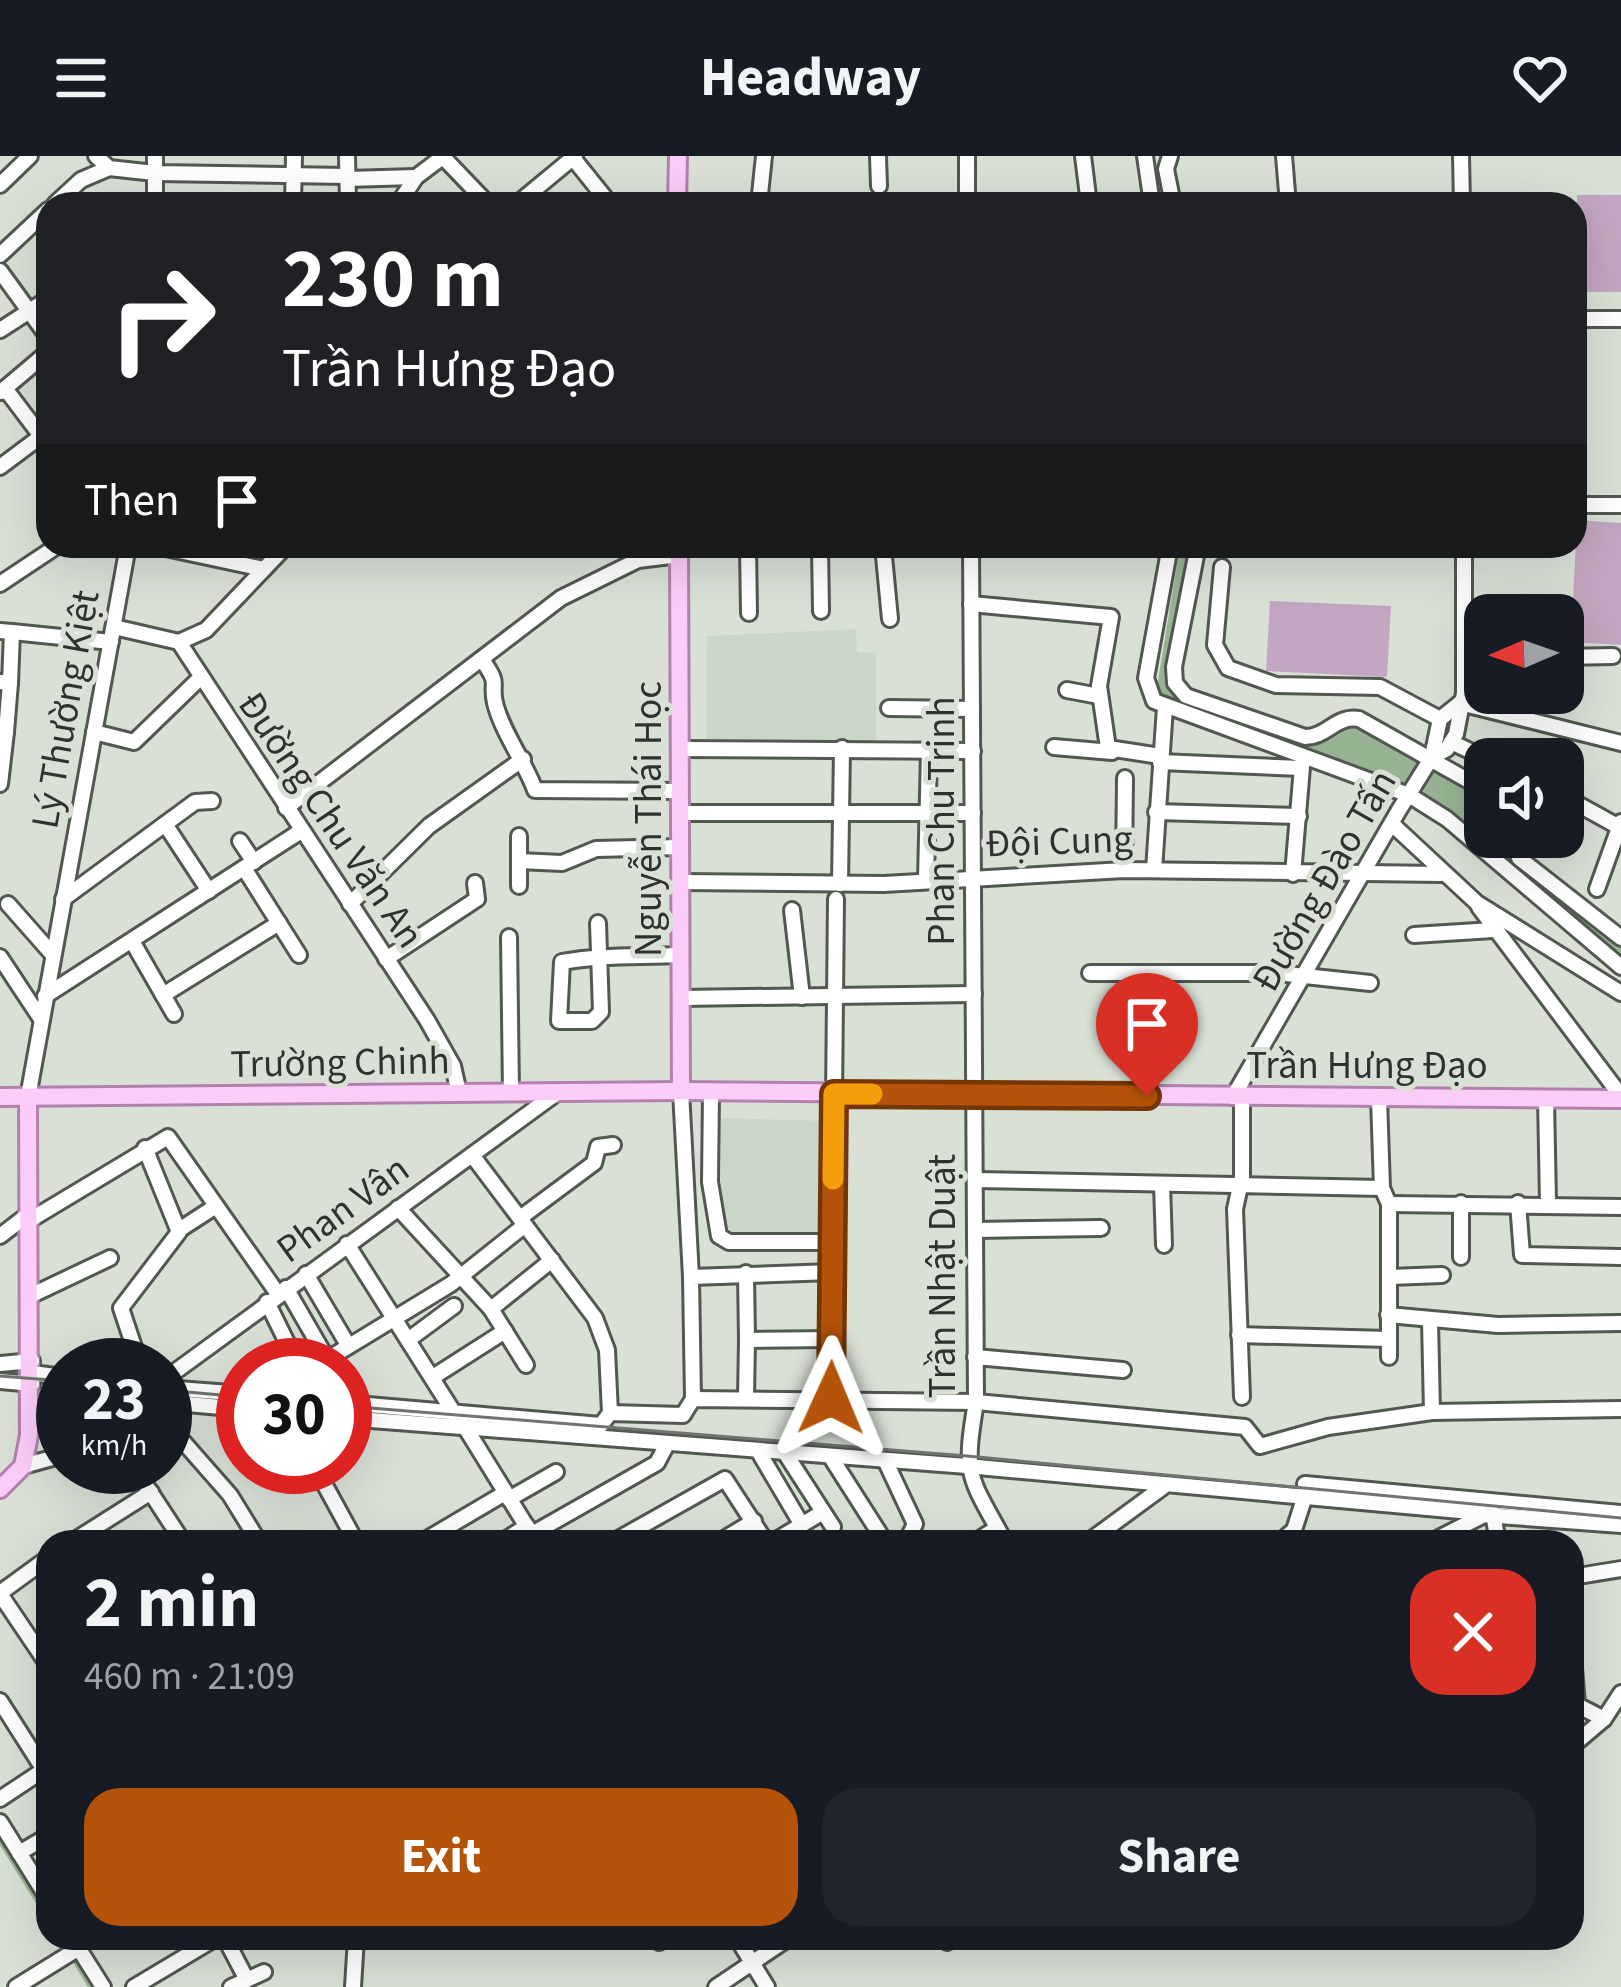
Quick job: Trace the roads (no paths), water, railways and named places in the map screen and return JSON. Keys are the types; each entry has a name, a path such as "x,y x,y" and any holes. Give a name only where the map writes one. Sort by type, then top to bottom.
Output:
{"main road":[{"path":"677,192 678,156"},
{"name":"Nguyễn Thái Học","path":"679,558 681,1091"},
{"name":"Trần Hưng Đạo","path":"681,1091 1621,1097"},
{"name":"Trường Chinh","path":"0,1097 681,1091"},
{"path":"0,1490 23,1466 32,1373 28,1097"}],"street":[{"path":"0,185 30,156"},
{"path":"96,156 109,168"},
{"path":"155,156 155,192"},
{"path":"292,192 294,156"},
{"path":"347,156 348,192"},
{"path":"406,192 416,177 444,156 477,192"},
{"path":"760,192 764,156"},
{"path":"878,156 879,186"},
{"path":"967,156 968,192"},
{"path":"1083,156 1088,192"},
{"path":"1145,156 1150,192"},
{"path":"1170,156 1166,169 1171,192"},
{"path":"1284,156 1287,192"},
{"path":"1461,156 1462,192"},
{"path":"532,192 574,157 601,192"},
{"path":"68,192 81,180 109,168 155,173 241,164 293,175 416,177"},
{"path":"0,256 36,222"},
{"path":"0,271 36,321"},
{"path":"0,330 36,307"},
{"path":"1587,319 1621,319"},
{"path":"36,362 1,392 36,426"},
{"path":"0,466 36,440"},
{"path":"1587,505 1621,505"},
{"path":"0,584 39,558"},
{"name":"Lý Thường Kiệt","path":"28,1097 126,558"},
{"path":"212,558 264,569"},
{"path":"0,794 6,631 178,642 206,630 275,558"},
{"path":"286,808 581,585 646,558"},
{"path":"748,558 749,614"},
{"path":"820,558 821,611"},
{"path":"884,558 890,619"},
{"name":"Phan Chu Trinh","path":"971,558 974,1096"},
{"path":"1168,558 1146,684 1150,698 1303,763 1410,793 1621,967"},
{"path":"1196,558 1175,659 1180,691 1305,737 1321,736 1339,721 1354,718 1464,778"},
{"path":"1464,558 1464,594"},
{"path":"1222,567 1215,645 1228,668 1276,685 1380,687 1440,719 1460,703"},
{"path":"971,604 1110,617 1099,696 1112,752"},
{"name":"Đường Chu Văn An","path":"178,642 198,680 453,1066 459,1094"},
{"path":"1584,656 1613,656"},
{"path":"483,661 497,680 495,705 538,791 680,791"},
{"path":"1464,666 1461,720 1451,742 1464,748"},
{"path":"94,732 134,742 198,680"},
{"path":"1067,689 1099,696"},
{"path":"1460,703 1621,743"},
{"path":"1154,870 1166,707"},
{"path":"889,708 972,709"},
{"name":"Đường Đào Tấn","path":"1431,759 1440,719"},
{"name":"Đường Đào Tấn","path":"1237,1097 1410,793 1431,759 1451,742"},
{"path":"1054,747 1160,759 1303,763"},
{"path":"831,1398 834,996 842,748"},
{"path":"680,749 973,751"},
{"path":"926,880 929,751"},
{"path":"350,904 429,826 523,759"},
{"path":"1293,874 1303,763"},
{"path":"1124,870 1125,778"},
{"path":"63,899 195,802 212,801"},
{"path":"1584,807 1620,826 1597,889"},
{"path":"1156,812 1299,816"},
{"path":"680,813 973,813"},
{"path":"166,824 209,891"},
{"path":"1392,824 1477,903 1621,992"},
{"path":"45,996 301,831"},
{"path":"519,836 519,886"},
{"path":"240,841 299,955"},
{"path":"519,861 562,862 596,849 680,847"},
{"path":"1519,858 1621,938"},
{"name":"Đội Cung","path":"680,882 838,891 974,875 1124,870 1441,874"},
{"path":"386,959 477,899 475,883"},
{"path":"1477,903 1621,1097"},
{"path":"8,904 53,955"},
{"path":"791,910 802,997"},
{"path":"163,994 279,923"},
{"path":"598,923 599,959 598,1018 559,1022 559,965 599,959 679,955"},
{"path":"1414,935 1493,930"},
{"path":"509,937 511,1093"},
{"path":"132,940 174,1014"},
{"path":"0,957 41,1019"},
{"path":"1090,973 1306,975 1370,983"},
{"path":"680,998 974,994"},
{"path":"610,1413 683,1415 693,1399 681,1091"},
{"path":"711,1092 710,1182 719,1236 729,1242 832,1242"},
{"name":"Phan Vân","path":"192,1358 558,1093"},
{"name":"Trần Nhật Duật","path":"967,1461 976,1402 974,1096"},
{"path":"1237,1097 1241,1397"},
{"path":"1379,1098 1382,1188 1389,1204 1389,1357"},
{"path":"1546,1098 1548,1203"},
{"path":"0,1236 168,1137 306,1338"},
{"path":"359,1338 460,1276 594,1163 596,1149 613,1145"},
{"path":"145,1148 179,1230"},
{"path":"372,1405 601,1425 610,1413 604,1338 472,1155"},
{"path":"975,1180 1382,1188"},
{"path":"1162,1184 1164,1245"},
{"path":"1461,1203 1461,1257"},
{"path":"1518,1203 1522,1255 1621,1257"},
{"path":"1389,1204 1621,1207"},
{"path":"131,1338 121,1308 179,1230 216,1206"},
{"path":"398,1208 491,1309 526,1365"},
{"path":"975,1230 1101,1228"},
{"path":"347,1244 454,1413"},
{"path":"32,1295 110,1258"},
{"path":"491,1309 552,1260"},
{"path":"691,1277 832,1272"},
{"path":"306,1274 344,1338"},
{"path":"746,1274 746,1399"},
{"path":"1390,1277 1442,1275"},
{"path":"277,1295 290,1338"},
{"path":"408,1340 454,1306"},
{"path":"1388,1315 1498,1325 1621,1323"},
{"path":"1430,1320 1432,1412"},
{"path":"433,1377 505,1331"},
{"path":"1239,1335 1388,1339"},
{"path":"748,1340 832,1339"},
{"path":"975,1357 1124,1370"},
{"path":"0,1364 36,1374"},
{"path":"0,1381 32,1373"},
{"path":"693,1399 976,1402 1245,1427 1260,1446 1328,1427 1432,1412 1621,1408"},
{"path":"372,1420 787,1456 967,1461 1163,1487 1305,1490 1621,1513"},
{"path":"464,1427 528,1530"},
{"path":"538,1530 657,1463 667,1444"},
{"path":"712,1449 725,1479 760,1530"},
{"path":"192,1452 230,1495 252,1530"},
{"path":"760,1454 802,1525"},
{"path":"787,1456 833,1527"},
{"path":"832,1459 877,1530"},
{"path":"885,1460 915,1524 912,1530"},
{"path":"967,1461 999,1530"},
{"path":"23,1466 36,1462"},
{"path":"444,1530 556,1472"},
{"path":"634,1530 725,1479"},
{"path":"1104,1530 1163,1487"},
{"path":"1305,1490 1621,1525"},
{"path":"1294,1530 1305,1490"},
{"path":"91,1530 148,1494"},
{"path":"152,1494 175,1530"},
{"path":"330,1494 349,1530"},
{"path":"793,1530 823,1511"},
{"path":"1456,1530 1472,1517 1493,1514"},
{"path":"1493,1514 1496,1530"},
{"path":"740,1530 754,1522"},
{"path":"36,1567 0,1593 36,1647"},
{"path":"1584,1574 1621,1569"},
{"path":"31,1639 36,1636"},
{"path":"1584,1736 1604,1719 1621,1693"},
{"path":"0,1703 36,1755"},
{"path":"1584,1709 1604,1719"},
{"path":"0,1799 36,1776"},
{"path":"0,1822 36,1880"},
{"path":"19,1853 36,1843"},
{"path":"16,1987 66,1950"},
{"path":"79,1950 103,1987"},
{"path":"134,1987 196,1950"},
{"path":"231,1950 247,1980"},
{"path":"353,1987 355,1950"},
{"path":"744,1950 767,1987"},
{"path":"716,1987 771,1950"},
{"path":"231,1987 264,1972"}],"waterway":[{"path":"0,1837 36,1895"},
{"path":"77,1960 93,1987"}],"railway":[{"path":"0,1376 36,1379"},
{"path":"192,1392 216,1395"},
{"path":"372,1408 967,1456 1621,1518"}]}
